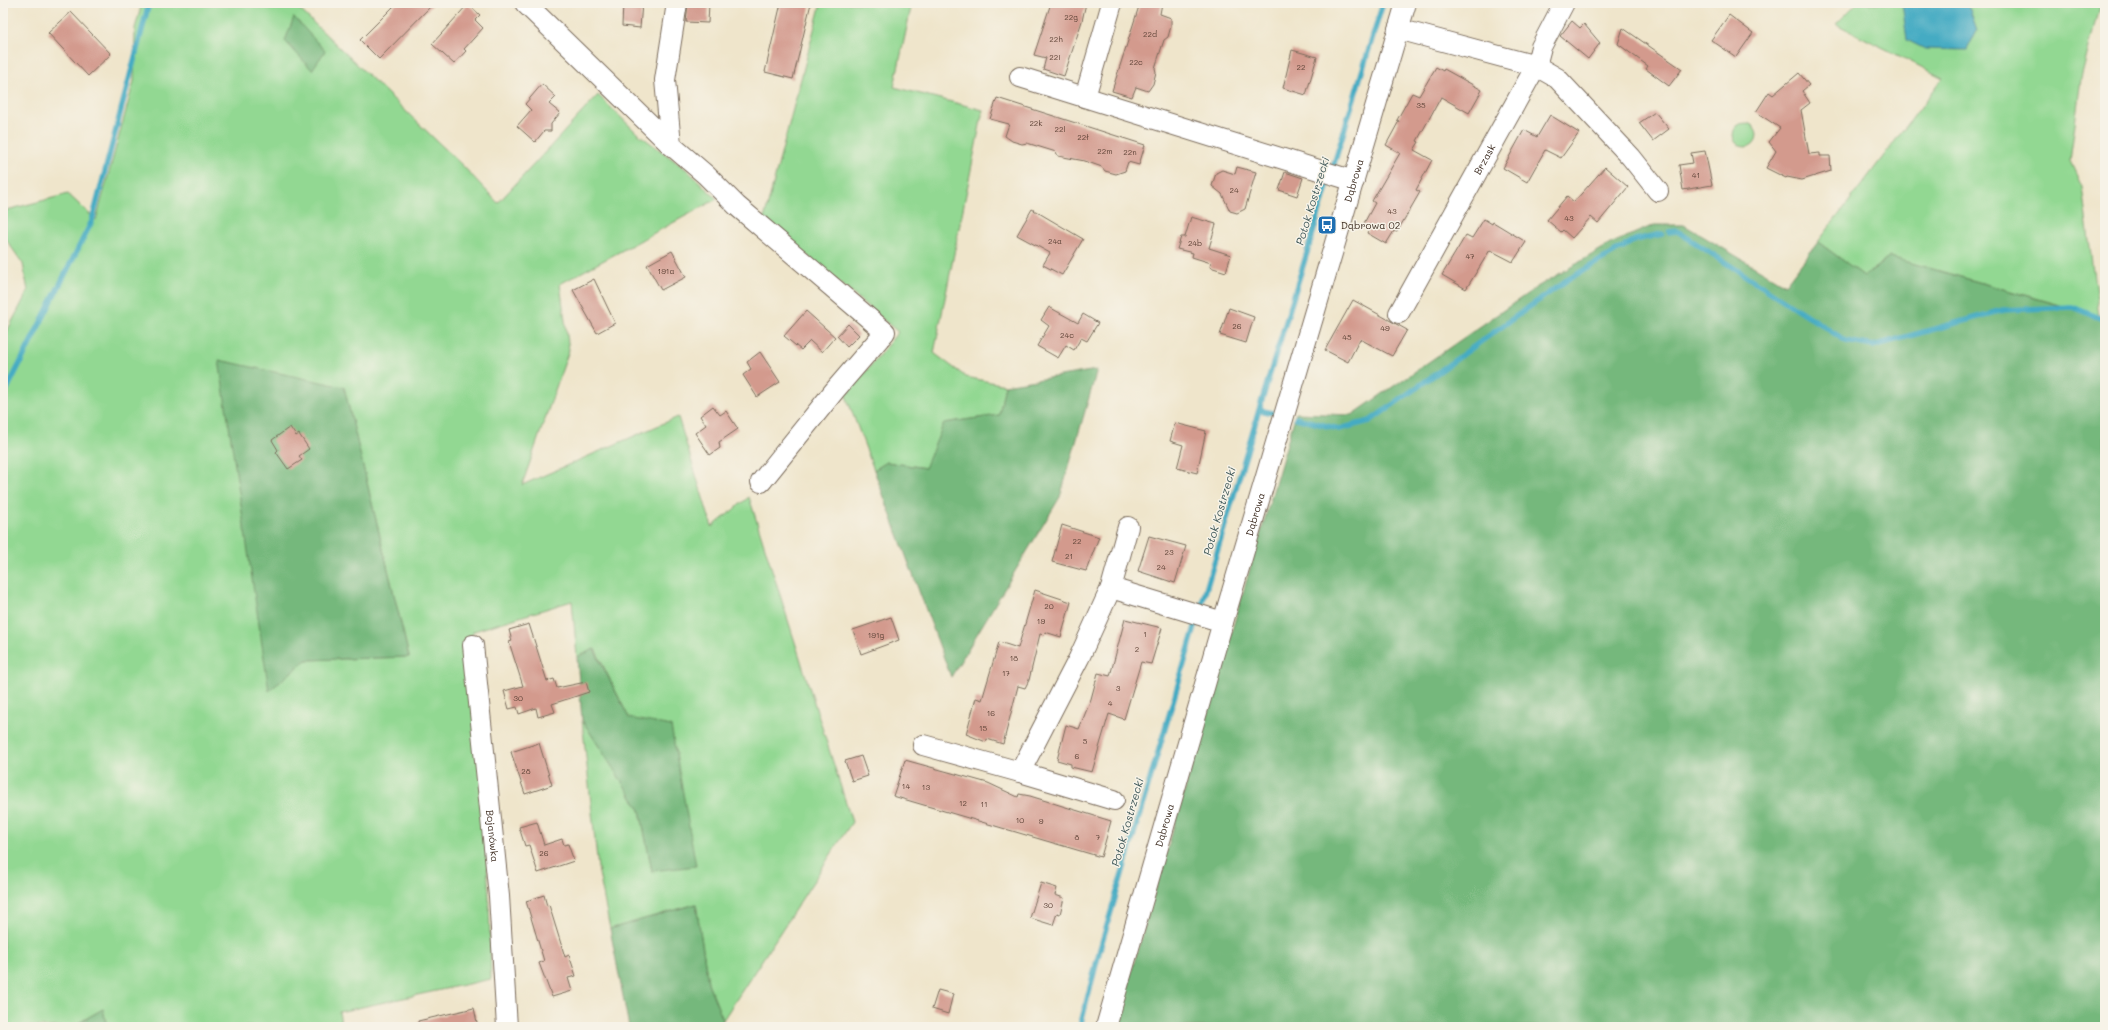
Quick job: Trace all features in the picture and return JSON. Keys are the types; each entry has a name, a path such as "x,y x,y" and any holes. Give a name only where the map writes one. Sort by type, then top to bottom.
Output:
{"street":[{"path":"525,3 671,145 706,175 737,206 885,332 762,482"},
{"path":"671,145 664,80 677,3"},
{"path":"1085,97 1112,3"},
{"name":"Dąbrowa","path":"1106,1027 1338,177 1398,29 1406,3"},
{"name":"Brzask","path":"1399,312 1536,66 1541,47 1564,3"},
{"path":"1398,29 1536,66 1557,78 1631,157 1658,191"},
{"path":"1020,77 1338,177"},
{"path":"1020,772 1080,658 1111,588 1128,527"},
{"path":"1111,588 1217,620"},
{"name":"Bojanówka","path":"472,645 499,896 507,1027"},
{"path":"923,745 1114,800"}],"green space":[{"path":"142,3 293,3 462,165 498,203 598,95 637,133 687,170 717,199 560,284 569,350 522,485 678,417 712,527 749,497 852,822 723,1020 708,983 696,904 610,929 598,868 582,720 640,810 652,871 629,718 595,649 577,657 572,601 474,631 464,650 479,736 489,896 491,979 339,1012 342,1027 107,1027 103,1009 75,1025 75,1027 3,1027 3,339 28,291 23,264 3,235 3,211 68,194 96,220 134,81 135,28","holes":["344,388 409,657 306,660"]},
{"path":"821,3 912,3 894,87 983,110 934,353 966,377 1005,385 999,415 944,423 926,468 887,462 874,470 846,396 898,332 764,219"},
{"path":"1857,3 2100,3 2081,79 2070,161 2082,187 2099,316 1890,257 1864,276 1818,242 1943,78 1836,24"},
{"path":"294,17 325,51 312,70 285,41"},
{"path":"1745,123 1754,126 1757,135 1754,144 1745,147 1736,144 1733,135 1736,126"},
{"path":"1654,225 1684,225 1785,285 1818,242 1864,276 1890,257 2105,318 2105,1027 1115,1027 1296,413 1352,415 1537,287 1610,244"},
{"path":"219,360 344,387 409,657 306,660 269,691"},
{"path":"1097,370 1060,497 951,677 874,470 887,462 925,468 944,423 999,415 1005,385"},
{"path":"594,649 629,718 671,726 696,866 652,871 640,810 582,720 577,657"},
{"path":"696,904 708,983 723,1020 721,1027 629,1027 610,929"},
{"path":"103,1009 107,1027 75,1027 75,1025"}],"water":[{"path":"1902,3 1966,3 1969,7 1977,30 1967,50 1925,49 1907,40"}],"building":[{"path":"397,3 434,3 379,59 360,40"},
{"path":"623,3 642,3 640,28 622,26"},
{"path":"688,3 709,3 708,23 686,22"},
{"path":"781,3 811,3 793,79 765,72"},
{"path":"1051,3 1086,3 1082,21 1064,76 1043,69 1046,58 1034,55"},
{"path":"1140,3 1162,3 1160,14 1171,18 1171,26 1168,37 1164,40 1155,68 1156,72 1153,84 1148,91 1136,87 1132,97 1112,91"},
{"path":"468,4 480,15 475,20 483,28 464,49 466,51 454,64 432,44"},
{"path":"71,12 111,54 88,76 48,33"},
{"path":"1729,15 1753,33 1736,57 1711,40"},
{"path":"1572,21 1580,28 1584,24 1600,43 1588,59 1560,36"},
{"path":"1623,28 1682,69 1669,86 1646,69 1648,66 1618,44"},
{"path":"1292,50 1317,57 1306,95 1283,88"},
{"path":"1436,67 1443,71 1444,69 1482,90 1469,113 1441,97 1417,141 1419,142 1414,150 1432,160 1416,190 1420,192 1397,232 1394,231 1386,244 1367,233 1369,229 1363,225 1375,203 1372,201 1400,153 1386,145 1399,121 1397,120 1412,93 1419,96"},
{"path":"1799,73 1809,85 1802,91 1810,103 1801,110 1809,154 1820,153 1820,156 1830,156 1831,171 1802,180 1786,178 1766,168 1776,151 1769,142 1780,128 1756,112 1769,92 1773,95"},
{"path":"542,84 556,97 549,104 560,113 551,124 551,131 544,131 535,142 517,126 531,110 525,104"},
{"path":"997,98 1145,145 1139,165 1128,162 1125,171 1116,174 1105,171 1102,167 1085,161 1058,156 1056,152 1027,143 1022,144 1012,141 1005,136 1009,124 990,119"},
{"path":"1655,112 1669,129 1653,141 1639,123"},
{"path":"1550,115 1579,133 1561,158 1545,150 1527,182 1503,168 1524,130 1537,137"},
{"path":"1705,151 1712,185 1683,190 1679,165 1693,163 1691,153"},
{"path":"1237,167 1256,172 1245,209 1237,213 1230,211 1222,194 1212,186 1216,173 1222,170 1235,174"},
{"path":"1605,167 1628,187 1598,223 1591,217 1572,238 1563,230 1561,232 1547,220 1567,196 1574,202"},
{"path":"1285,172 1303,178 1297,196 1279,190"},
{"path":"1032,209 1083,239 1062,275 1043,265 1050,253 1017,235"},
{"path":"1191,217 1216,224 1209,248 1231,255 1226,272 1210,267 1211,263 1192,257 1193,253 1177,249 1181,237 1185,237"},
{"path":"1484,219 1492,224 1493,222 1526,242 1513,262 1490,250 1466,289 1442,275 1466,235 1472,238"},
{"path":"672,251 686,277 661,290 647,265"},
{"path":"594,279 615,323 597,333 573,290"},
{"path":"1353,300 1407,330 1392,356 1360,339 1348,362 1325,350"},
{"path":"1049,307 1078,323 1083,314 1098,323 1087,341 1081,338 1074,350 1066,345 1058,358 1037,346 1049,326 1041,320"},
{"path":"1229,308 1254,317 1246,343 1220,335"},
{"path":"806,311 835,337 822,352 810,341 801,350 784,336"},
{"path":"848,324 859,335 847,347 837,336"},
{"path":"760,352 780,382 757,397 743,375 751,369 747,362"},
{"path":"713,406 720,415 726,411 738,429 719,442 720,448 710,455 695,433 706,425 700,416"},
{"path":"1175,423 1206,431 1197,473 1177,468 1183,445 1170,441"},
{"path":"290,427 296,436 299,434 309,449 299,456 302,460 288,469 276,452 278,450 272,440"},
{"path":"1062,525 1099,537 1086,571 1052,562"},
{"path":"1149,536 1186,546 1175,583 1138,571"},
{"path":"1035,590 1071,602 1061,637 1045,632 1044,635 1040,634 1029,680 1025,688 1018,686 1003,744 987,739 986,742 966,734 976,698 982,700 999,642 1018,648"},
{"path":"891,617 899,640 861,654 853,630"},
{"path":"1125,619 1162,628 1151,664 1141,662 1124,719 1109,714 1092,772 1071,767 1071,764 1057,760 1066,725 1079,729 1091,699 1098,673 1110,676"},
{"path":"529,624 547,681 554,679 557,688 586,682 589,692 552,704 555,712 538,717 536,708 519,714 517,707 509,709 504,691 523,686 509,642 512,641 509,630"},
{"path":"539,743 552,785 525,794 511,752"},
{"path":"861,756 868,776 852,781 845,761"},
{"path":"905,760 988,783 1018,797 1019,794 1030,796 1111,821 1101,857 893,796"},
{"path":"537,822 544,845 562,839 564,845 568,844 574,861 538,873 529,845 525,846 519,827"},
{"path":"1041,883 1057,888 1055,895 1064,898 1060,914 1057,913 1053,925 1030,918"},
{"path":"544,895 547,906 549,905 565,957 569,955 576,976 568,978 572,991 552,997 539,963 544,961 526,901"},
{"path":"938,990 953,994 948,1014 932,1009"},
{"path":"474,1008 478,1027 419,1027 418,1021"}],"waterway":[{"path":"3,397 92,221 149,3"},
{"name":"Potok Kostrzecki","path":"1080,1027 1100,949 1259,410 1383,3"},
{"path":"1669,232 1677,231 1846,341 1873,346 2003,310 2072,307 2105,320"},
{"path":"1296,418 1339,429 1370,421 1567,280 1635,240 1662,234"},
{"path":"1259,410 1273,413"}],"place":[{"name":"Dąbrowa 02","path":"1327,225"}]}
